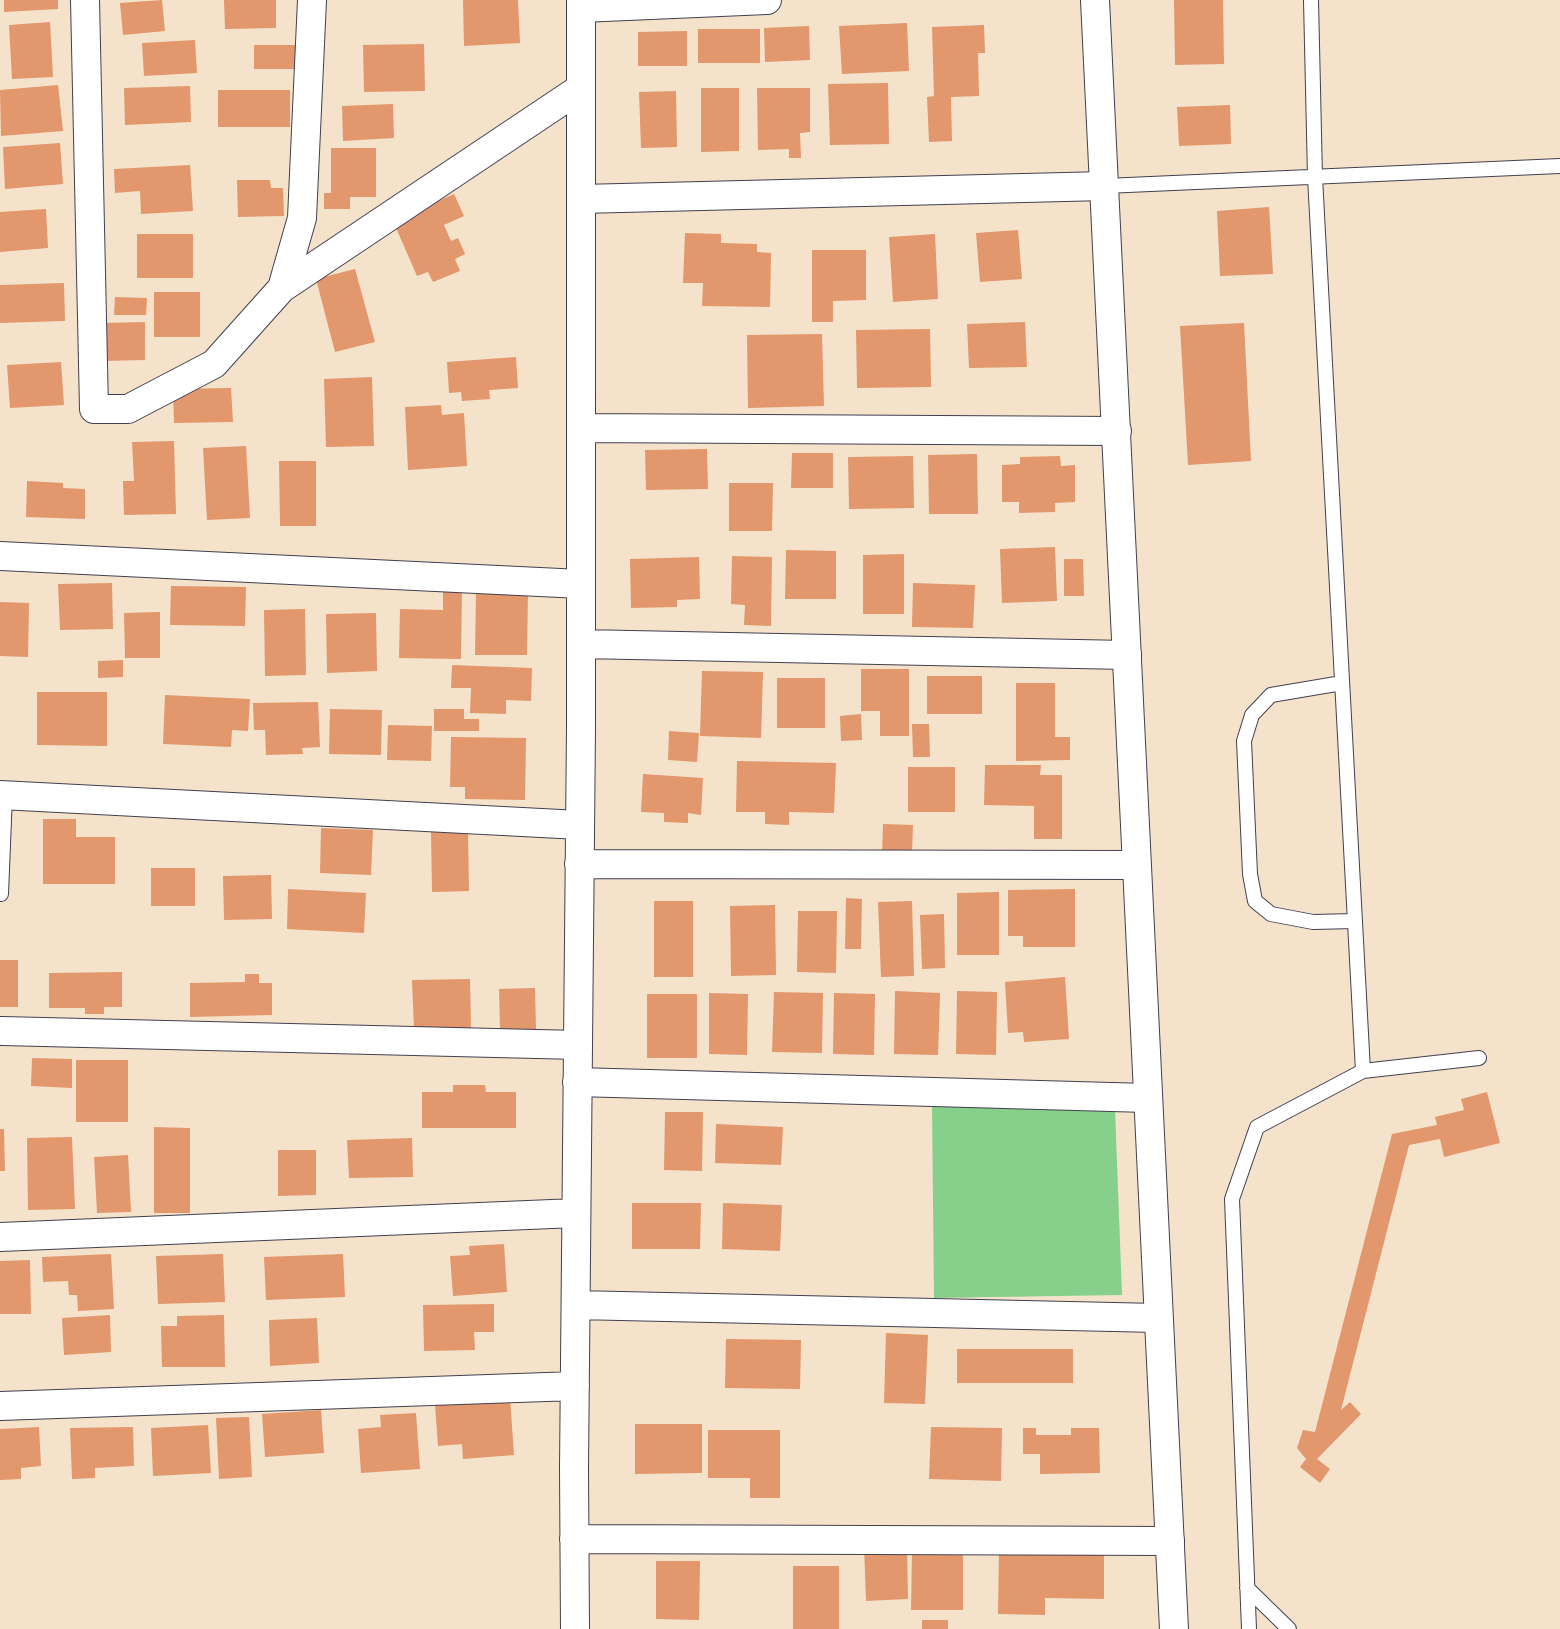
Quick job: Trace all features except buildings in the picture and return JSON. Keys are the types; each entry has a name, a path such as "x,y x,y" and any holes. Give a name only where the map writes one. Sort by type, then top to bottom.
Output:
{"street":[{"path":"85,0 94,409 128,409 214,364 282,288 581,88"},
{"path":"282,288 302,218 312,0"},
{"path":"575,1629 574,1539 581,644 581,4 767,0"},
{"path":"1095,0 1174,1629"},
{"path":"581,199 1104,186"},
{"path":"581,428 1116,431"},
{"path":"0,556 581,584"},
{"path":"581,644 1127,655"},
{"path":"2,795 580,825"},
{"path":"580,864 1136,865"},
{"path":"2,1031 578,1045"},
{"path":"577,1082 1147,1098"},
{"path":"0,1237 576,1213"},
{"path":"576,1305 1158,1318"},
{"path":"0,1406 575,1386"},
{"path":"574,1539 1170,1541"}],"lane":[{"path":"1311,0 1315,177 1363,1071"},
{"path":"1104,186 1560,166"},
{"path":"1342,683 1271,695 1252,715 1244,741 1250,874 1255,901 1271,914 1313,922 1355,921"},
{"path":"1,894 2,795"},
{"path":"1248,1629 1232,1199 1257,1127 1363,1071 1479,1058"},
{"path":"1247,1588 1289,1629"}],"green space":[{"path":"932,1105 1115,1109 1122,1295 934,1298"}]}
